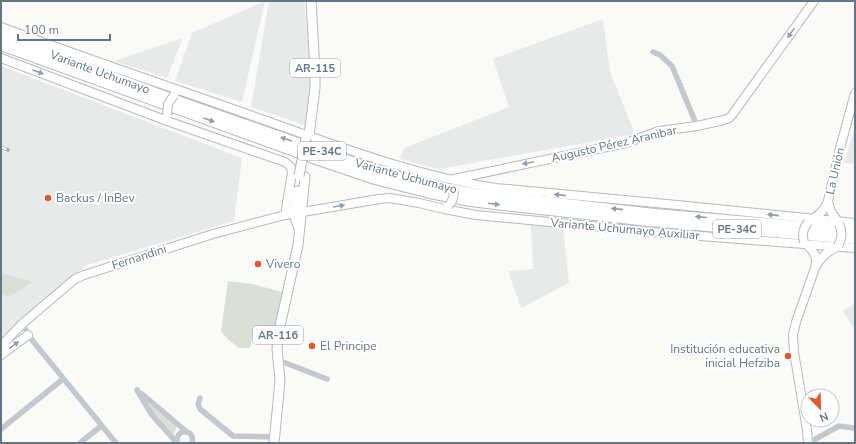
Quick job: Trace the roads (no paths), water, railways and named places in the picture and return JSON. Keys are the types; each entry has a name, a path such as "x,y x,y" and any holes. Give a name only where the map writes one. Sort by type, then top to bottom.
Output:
{"highway":[{"name":"Variante Uchumayo","path":"1,36 180,102 375,170 432,186 476,194 655,214 855,230"},
{"name":"Variante Uchumayo","path":"1,45 374,179 430,193 471,201 649,221 855,239"}],"main road":[{"name":"AR-115","path":"309,138 315,88 312,1"},
{"name":"Augusto Pérez Aranibar","path":"451,180 626,143 659,131 697,126 729,118 814,1"},
{"name":"Variante Uchumayo","path":"1,27 178,93 309,138 398,166 451,180"},
{"name":"Variante Uchumayo","path":"1,58 169,118 285,162 291,167 293,214 390,198 446,208"},
{"path":"169,118 168,104 178,93"},
{"name":"La Unión","path":"810,220 820,215 825,209 828,201 840,148 855,94"},
{"name":"AR-116","path":"274,440 280,380 277,349 278,335 295,259 299,229 293,214 309,138"},
{"path":"446,208 454,198 451,180 496,188 839,223 855,223"},
{"name":"La Unión","path":"828,201 829,209 839,223"},
{"name":"Variante Uchumayo Auxiliar","path":"446,208 476,214 647,232 855,248"},
{"name":"Fernandini","path":"1,346 22,324 79,277 213,234 293,214"},
{"path":"808,443 794,352 793,335 817,261 816,254 812,248 805,243 803,237 804,226 810,220"},
{"path":"815,268 824,255 838,246 842,235 842,229 839,223"},
{"path":"1,355 28,335"}],"street":[{"path":"653,52 660,55 672,66 697,126"},
{"path":"22,324 28,335 116,443"},
{"path":"278,359 327,379"},
{"path":"1,429 63,379"},
{"path":"177,443 152,415 137,390 191,434 192,443"},
{"path":"200,398 198,404 200,409 233,436 274,440"},
{"path":"80,443 101,426"},
{"path":"811,443 839,426 855,429"},
{"path":"177,443 178,435 182,432 187,432"}],"railway":[{"path":"1,147 8,150"}],"place":[{"name":"Backus / InBev","path":"48,198"},
{"name":"Vivero","path":"258,264"},
{"name":"El Principe","path":"312,346"},
{"name":"Institución educativa inicial Hefziba","path":"788,356"}]}
